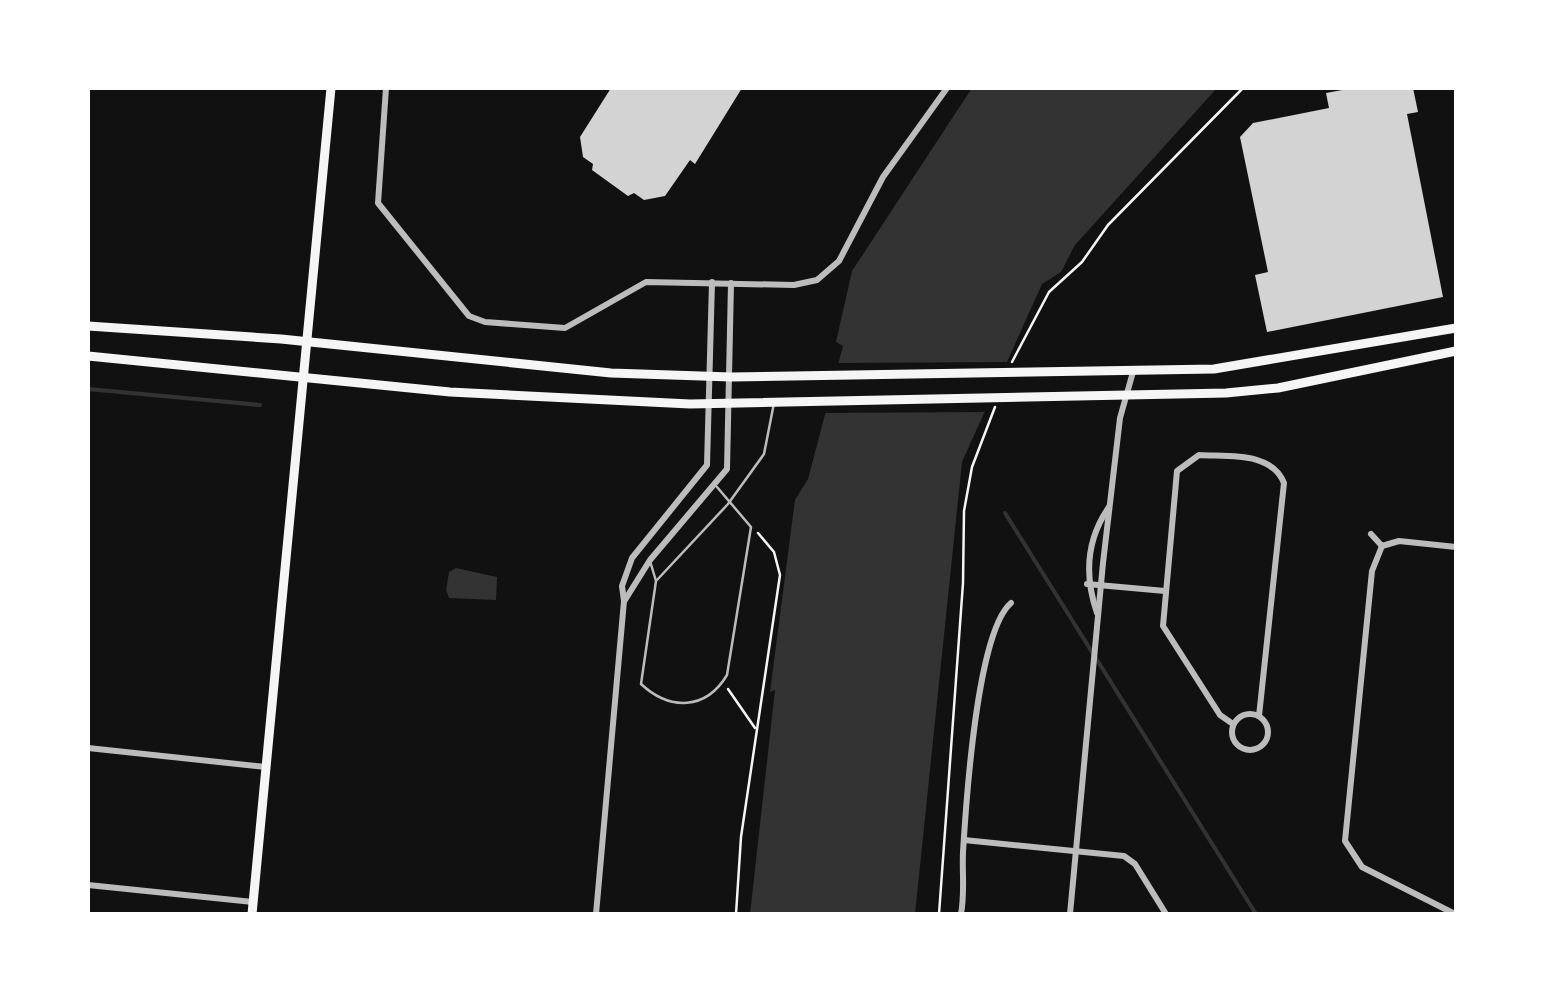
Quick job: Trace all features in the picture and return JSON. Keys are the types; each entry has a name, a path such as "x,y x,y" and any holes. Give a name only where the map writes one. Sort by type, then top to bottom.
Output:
{"main road":[{"path":"252,914 331,88"},
{"path":"88,326 308,342 555,368 732,378 1133,372 1267,362 1456,328"},
{"path":"88,356 513,397 732,404 1016,395 1124,396 1278,388 1456,350"}],"street":[{"path":"386,88 378,203 469,316 485,322 565,328 636,284 794,285 830,271 898,153 948,88"},
{"path":"596,914 624,600 622,586 632,558 707,465 712,282"},
{"path":"624,600 650,560 727,470 732,404 732,283"},
{"path":"1070,914 1100,586 1124,396 1133,372"},
{"path":"1198,454 1265,461 1278,470 1284,483 1259,716 1268,733 1263,744 1253,750 1236,744 1234,724 1220,715 1163,626 1177,471 1198,454"},
{"path":"1098,614 1088,584 1093,530 1110,506"},
{"path":"1371,534 1382,546"},
{"path":"1455,914 1362,867 1348,852 1346,829 1372,570 1382,546 1399,540 1456,547"},
{"path":"1088,584 1165,590"},
{"path":"960,914 974,732 988,652 1000,613 1011,603"},
{"path":"1234,724 1244,714 1259,716"},
{"path":"88,748 266,768"},
{"path":"964,840 1124,856 1135,864 1166,914"},
{"path":"88,885 254,902"}],"lane":[{"path":"656,581 728,504 764,454 774,402"},
{"path":"650,560 656,581 641,684 668,702 699,702 718,690 727,676 750,531 728,504 707,465"}],"path":[{"path":"1012,364 1049,292 1082,262 1108,225 1243,88"},
{"path":"938,914 963,583 964,511 972,467 1000,395"},
{"path":"736,914 756,729 780,575 774,552 757,532"},
{"path":"729,690 756,729"}],"shaded area":[{"path":"972,88 1217,88 1075,245 1061,272 1042,284 962,462 915,914 750,914 775,690 770,692 795,500 808,479 843,346 836,342 852,271"},
{"path":"456,568 497,577 496,600 449,598 449,572"}],"pier":[{"path":"1012,362 990,412 819,413 833,363"}],"building":[{"path":"611,88 742,88 695,164 690,160 665,196 644,200 634,193 628,196 592,170 593,164 583,157 580,137"},
{"path":"1353,88 1413,88 1418,112 1407,114 1443,297 1267,332 1255,275 1268,272 1240,137 1253,123 1329,108 1326,93"}],"waterway":[{"path":"88,389 260,405"},
{"path":"1005,513 1256,914"}]}
